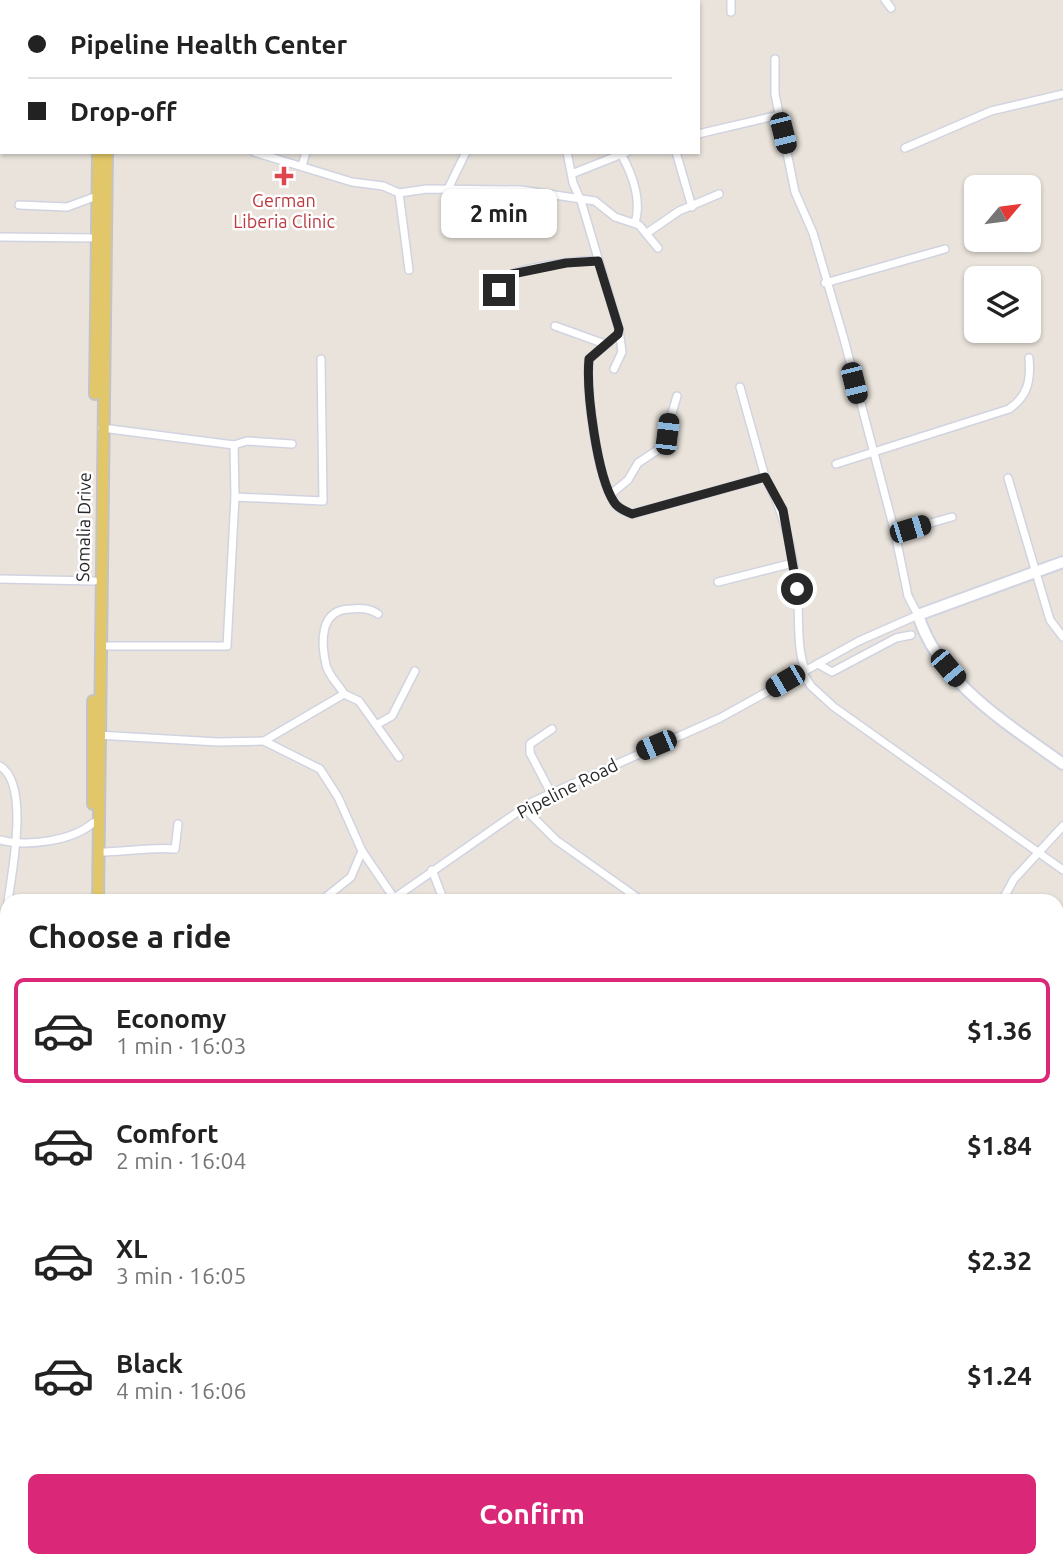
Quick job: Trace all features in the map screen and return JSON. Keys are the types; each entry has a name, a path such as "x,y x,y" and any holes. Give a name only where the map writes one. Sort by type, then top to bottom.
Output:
{"main road":[{"name":"Somalia Drive","path":"98,154 94,581 98,894"},
{"name":"Somalia Drive","path":"91,894 100,646 107,154"}],"street":[{"path":"731,0 731,12"},
{"path":"885,0 891,8"},
{"path":"775,59 779,115 795,192 813,233 895,533 908,596 928,640 967,691 1063,764"},
{"path":"905,148 991,111 1063,94"},
{"path":"700,134 779,115"},
{"path":"261,154 352,182 383,186 399,193 521,190 595,201 615,217 635,223 658,248"},
{"path":"302,166 305,154"},
{"path":"448,190 465,154"},
{"path":"568,154 573,183 582,201 619,329 622,352 614,369"},
{"path":"573,173 620,154"},
{"path":"623,154 639,209 635,223"},
{"path":"677,154 692,207"},
{"path":"399,193 408,270"},
{"path":"647,233 679,211 692,207 705,197 719,194"},
{"path":"19,205 67,207 97,196"},
{"path":"0,237 96,238"},
{"path":"825,283 945,249"},
{"path":"489,304 512,274 566,263 598,261"},
{"path":"555,326 605,344"},
{"path":"619,329 618,334 589,359 587,380 598,454 611,494 620,509 632,514 765,477"},
{"path":"836,464 1009,409 1018,403 1028,386 1029,358"},
{"path":"235,497 323,501 321,359"},
{"path":"740,387 765,477 783,510 793,563 804,671 811,687 834,707 1063,870"},
{"path":"611,494 628,480 638,463 662,447 677,396"},
{"path":"102,428 234,445 247,441 292,444"},
{"path":"100,646 228,646 235,497 234,445"},
{"path":"1008,478 1050,620 1063,637"},
{"path":"895,533 952,517"},
{"name":"Pipeline Road","path":"400,894 523,807 720,718 897,621 1063,562"},
{"path":"718,582 793,563"},
{"path":"0,579 94,581"},
{"path":"378,614 365,608 340,610 324,626 322,639 326,666 344,694 359,701 399,757"},
{"path":"818,664 832,672 896,638 911,635"},
{"path":"378,724 392,716 415,671"},
{"path":"264,741 344,694"},
{"path":"551,793 530,752 530,744 552,729"},
{"path":"97,735 218,742 264,741 320,769 338,797 362,851 388,894"},
{"path":"0,766 5,769 16,792 15,844 9,894"},
{"path":"523,807 556,839 632,894"},
{"path":"0,840 15,844 81,834 93,823"},
{"path":"99,852 135,852 150,847 175,849 178,824"},
{"path":"1006,894 1014,879 1063,826"},
{"path":"330,894 351,877 362,851"},
{"path":"432,870 441,894"}],"place":[{"name":"German Liberia Clinic","path":"284,176"}],"route":[{"path":"499,290 512,274 566,263 598,261 619,329 613,339 592,354 587,380 598,454 613,501 620,509 632,514 765,477 783,510 785,534 797,589"}]}
